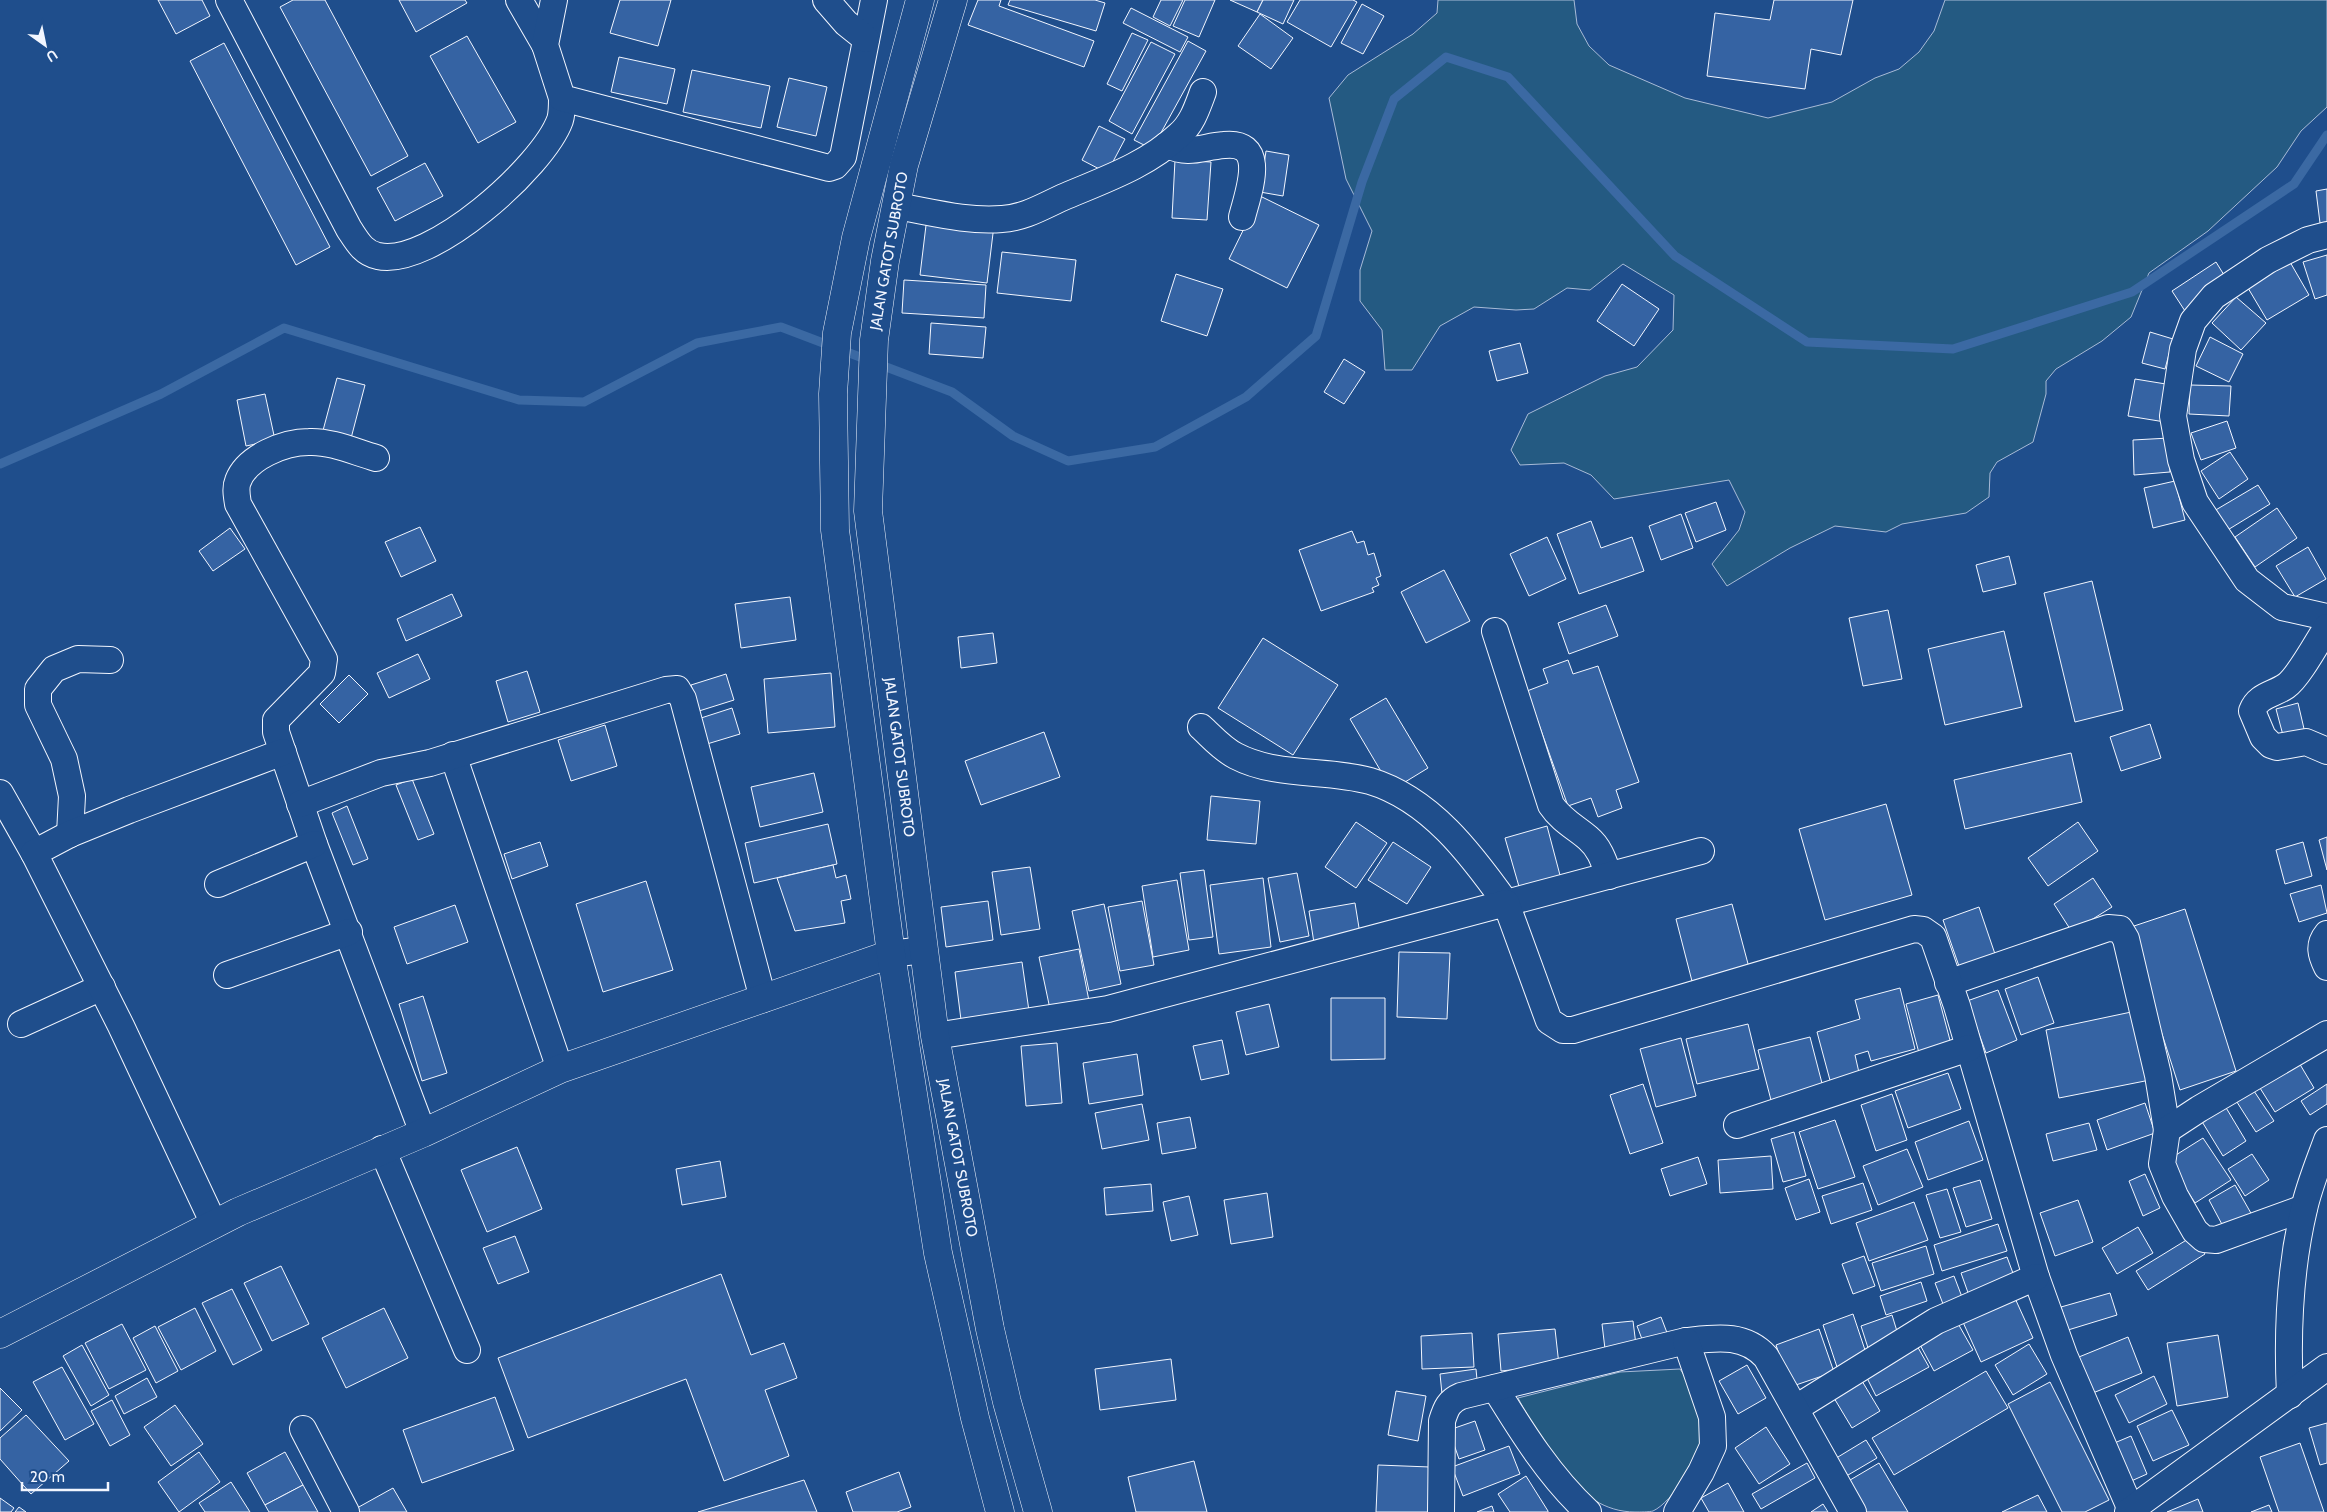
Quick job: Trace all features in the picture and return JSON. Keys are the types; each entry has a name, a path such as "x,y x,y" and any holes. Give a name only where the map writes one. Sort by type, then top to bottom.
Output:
{"main road":[{"name":"JALAN GATOT SUBROTO","path":"920,0 856,238 838,333 833,394 835,530 891,954 938,1253 974,1418 1000,1512"},
{"name":"JALAN GATOT SUBROTO","path":"953,0 904,165 885,261 874,340 868,511 935,1036 990,1329 1007,1402 1038,1512"},
{"path":"0,1334 214,1224 560,1069 891,954"}],"street":[{"path":"229,0 349,229 363,249 379,257 415,252 488,207 506,191 531,163 552,135 560,119 562,98 545,45 519,0"},
{"path":"545,45 554,0"},
{"path":"826,0 846,23 866,39"},
{"path":"562,98 829,168 835,166 843,157 874,0"},
{"path":"896,206 981,220 1004,219 1029,214 1140,164 1181,134 1194,116 1203,92"},
{"path":"1167,145 1180,150 1193,151 1223,145 1237,145 1244,149 1253,167 1242,217"},
{"path":"2327,235 2308,240 2268,260 2214,296 2193,321 2183,349 2172,416 2181,460 2195,502 2247,580 2282,607 2327,617"},
{"path":"376,458 326,444 309,442 268,453 247,466 237,482 238,504 317,643 324,659 322,673 276,720 276,732 314,844 349,932 423,1132"},
{"path":"2327,627 2287,685 2262,696 2252,711 2263,736 2270,745 2277,747 2306,742 2327,751"},
{"path":"1495,631 1551,804 1558,816 1589,839 1598,849 1609,876"},
{"path":"70,834 72,796 64,759 38,705 38,689 54,669 78,659 110,660"},
{"path":"300,804 381,773 430,763 666,690 678,690 683,699 695,742 763,998"},
{"path":"1201,726 1221,746 1247,760 1296,771 1342,774 1371,782 1406,798 1447,829 1506,903 1549,1021 1563,1030 1573,1030 1914,929 1923,930 1933,937 1969,1048 2036,1277 2064,1355 2139,1509 2327,1367"},
{"path":"34,853 70,834 283,752"},
{"path":"453,755 560,1069"},
{"path":"0,793 34,853 102,987 214,1224"},
{"path":"218,884 314,844"},
{"path":"935,1036 1108,1009 1701,851"},
{"path":"1948,983 2108,928 2120,929 2126,939 2158,1075 2168,1130 2162,1164 2184,1215 2195,1231 2204,1239 2216,1240 2304,1208"},
{"path":"227,975 349,932"},
{"path":"2327,934 2321,947 2322,956 2327,967"},
{"path":"891,954 923,950"},
{"path":"21,1024 102,987"},
{"path":"2168,1130 2199,1109 2327,1034"},
{"path":"1737,1125 1969,1048"},
{"path":"2290,1395 2288,1342 2304,1208 2327,1140"},
{"path":"382,1149 467,1350"},
{"path":"1796,1408 1936,1321 2036,1277"},
{"path":"1440,1512 1442,1421 1446,1407 1452,1400 1461,1396 1686,1341 1721,1338 1741,1340 1757,1347 1766,1357 1853,1512"},
{"path":"1678,1512 1701,1472 1713,1446 1712,1417 1686,1341"},
{"path":"1495,1388 1526,1439 1588,1512"},
{"path":"303,1429 346,1512"}],"shaded area":[{"path":"1438,0 1574,0 1577,24 1589,46 1609,65 1685,98 1768,118 1832,102 1875,78 1899,69 1919,52 1934,31 1945,0 2327,0 2327,107 2301,131 2277,167 2208,231 2149,273 2131,317 2102,341 2056,369 2046,381 2046,394 2033,442 1997,462 1990,473 1989,497 1966,513 1902,524 1886,532 1835,526 1790,548 1727,586 1712,564 1739,530 1745,512 1729,480 1614,499 1591,475 1564,463 1520,465 1511,450 1528,414 1605,376 1637,367 1673,330 1674,295 1623,264 1590,290 1567,288 1534,309 1516,310 1474,307 1440,326 1412,370 1385,370 1382,330 1360,301 1360,270 1372,231 1346,179 1329,98 1348,75 1413,34 1437,13"},
{"path":"1680,1369 1698,1396 1709,1439 1677,1489 1661,1506 1653,1511 1635,1512 1614,1509 1595,1501 1578,1488 1550,1454 1518,1398 1620,1372"}],"building":[{"path":"158,0 202,0 210,16 176,34"},
{"path":"293,0 325,0 408,156 371,176 280,7"},
{"path":"399,0 465,0 467,3 416,32"},
{"path":"620,0 671,0 658,46 610,33"},
{"path":"978,0 1001,0 999,6 1094,41 1084,67 968,25"},
{"path":"1010,0 1095,0 1105,3 1096,31 1008,5"},
{"path":"1161,0 1183,0 1170,26 1153,17"},
{"path":"1185,0 1215,0 1199,37 1173,26"},
{"path":"1230,0 1263,0 1257,12"},
{"path":"1263,0 1294,0 1283,24 1257,12"},
{"path":"1300,0 1353,0 1357,2 1331,47 1287,22"},
{"path":"1774,0 1853,0 1841,55 1811,49 1805,89 1707,76 1715,13 1770,20"},
{"path":"1362,4 1384,16 1363,54 1341,43"},
{"path":"1131,8 1188,37 1180,52 1123,23"},
{"path":"1260,14 1293,38 1271,69 1238,46"},
{"path":"1132,33 1148,40 1122,91 1107,84"},
{"path":"467,36 516,122 478,143 430,56"},
{"path":"1188,41 1206,51 1152,149 1134,140"},
{"path":"1151,42 1175,54 1132,134 1109,121"},
{"path":"224,43 330,247 296,265 190,61"},
{"path":"619,57 675,69 667,104 611,92"},
{"path":"692,70 770,86 761,128 683,112"},
{"path":"789,78 827,87 816,136 777,127"},
{"path":"1099,126 1125,139 1107,173 1082,160"},
{"path":"1266,151 1289,155 1283,196 1260,192"},
{"path":"1175,160 1211,162 1207,220 1172,218"},
{"path":"425,163 443,196 395,221 377,188"},
{"path":"2327,189 2327,222 2320,223 2316,191"},
{"path":"1260,196 1319,225 1287,288 1229,259"},
{"path":"927,217 994,225 987,283 920,275"},
{"path":"1002,252 1076,260 1071,301 997,293"},
{"path":"2327,255 2327,295 2315,299 2303,262"},
{"path":"2216,262 2229,283 2185,311 2172,291"},
{"path":"2290,262 2309,295 2267,320 2248,288"},
{"path":"1176,274 1223,289 1207,336 1161,321"},
{"path":"904,280 986,285 984,318 902,313"},
{"path":"1622,284 1659,309 1634,346 1597,321"},
{"path":"2236,297 2266,323 2241,350 2212,323"},
{"path":"931,323 986,327 983,358 929,354"},
{"path":"2150,332 2173,339 2165,369 2142,363"},
{"path":"2210,337 2243,354 2229,382 2196,366"},
{"path":"1520,343 1528,373 1497,381 1489,351"},
{"path":"1344,359 1365,372 1344,404 1324,392"},
{"path":"337,378 365,385 349,446 321,438"},
{"path":"2135,379 2172,385 2165,422 2128,416"},
{"path":"2190,385 2231,386 2229,416 2189,414"},
{"path":"265,394 275,440 246,446 237,400"},
{"path":"2227,421 2236,448 2201,460 2191,433"},
{"path":"2169,438 2170,472 2134,475 2133,440"},
{"path":"2230,452 2248,479 2219,499 2201,471"},
{"path":"2175,481 2185,520 2153,528 2144,488"},
{"path":"2258,485 2270,504 2226,531 2214,511"},
{"path":"1716,502 1726,530 1696,542 1685,513"},
{"path":"2277,508 2297,538 2255,567 2235,537"},
{"path":"1681,514 1693,548 1661,560 1649,526"},
{"path":"1591,521 1601,548 1632,537 1644,571 1579,594 1557,534"},
{"path":"420,527 436,561 401,577 385,542"},
{"path":"230,528 245,549 213,571 199,551"},
{"path":"1352,531 1357,543 1364,541 1368,555 1374,553 1381,576 1376,578 1379,585 1372,588 1374,592 1321,611 1299,550"},
{"path":"1547,537 1566,579 1529,596 1510,554"},
{"path":"2308,547 2326,579 2295,597 2276,566"},
{"path":"2009,556 2016,584 1983,592 1976,565"},
{"path":"1444,570 1470,621 1426,643 1401,592"},
{"path":"2092,581 2123,710 2075,722 2044,593"},
{"path":"452,594 462,616 406,641 397,619"},
{"path":"790,597 796,640 741,648 735,604"},
{"path":"1606,605 1618,636 1569,654 1558,623"},
{"path":"1888,610 1902,679 1863,686 1849,618"},
{"path":"2004,631 2022,707 1945,725 1928,649"},
{"path":"993,633 997,663 961,668 958,637"},
{"path":"1263,638 1338,685 1293,755 1218,708"},
{"path":"418,654 430,679 389,698 377,673"},
{"path":"1568,660 1573,674 1598,666 1639,782 1616,790 1622,808 1598,817 1591,798 1568,806 1527,691 1548,683 1543,669"},
{"path":"527,671 540,712 508,722 496,681"},
{"path":"831,673 835,727 768,733 764,679"},
{"path":"726,674 734,700 699,711 691,685"},
{"path":"349,675 368,694 339,723 320,704"},
{"path":"1386,698 1428,768 1392,790 1350,719"},
{"path":"2298,703 2305,733 2284,739 2276,709"},
{"path":"732,708 740,734 707,744 698,719"},
{"path":"2150,724 2161,758 2121,771 2110,737"},
{"path":"605,725 617,766 571,781 558,740"},
{"path":"1044,732 1060,777 981,805 965,761"},
{"path":"2071,753 2082,802 1965,829 1954,780"},
{"path":"814,773 823,812 760,827 751,787"},
{"path":"412,779 434,834 418,840 396,785"},
{"path":"1211,796 1260,801 1256,844 1207,840"},
{"path":"1886,804 1912,895 1825,920 1799,829"},
{"path":"347,806 368,859 353,865 332,813"},
{"path":"1356,822 1387,843 1356,888 1325,867"},
{"path":"2078,822 2098,851 2048,886 2028,858"},
{"path":"828,824 837,864 754,883 745,843"},
{"path":"1547,826 1561,879 1520,890 1505,838"},
{"path":"2327,837 2327,870 2319,840"},
{"path":"540,842 548,866 512,879 504,854"},
{"path":"1393,842 1431,867 1407,904 1368,880"},
{"path":"2303,842 2312,876 2285,884 2276,850"},
{"path":"833,865 836,878 846,875 851,899 841,901 845,923 795,931 777,878"},
{"path":"1030,867 1040,929 1001,935 992,872"},
{"path":"1204,870 1213,937 1189,940 1180,873"},
{"path":"1297,873 1309,936 1280,942 1268,878"},
{"path":"1263,878 1271,947 1219,954 1210,885"},
{"path":"2093,878 2112,907 2072,932 2054,904"},
{"path":"1177,880 1189,950 1153,957 1142,886"},
{"path":"646,881 673,970 603,992 576,904"},
{"path":"2321,885 2327,913 2299,922 2290,894"},
{"path":"988,901 993,940 946,947 941,907"},
{"path":"1142,901 1154,965 1120,971 1108,907"},
{"path":"1355,903 1360,934 1314,943 1309,911"},
{"path":"1104,904 1121,984 1089,991 1072,911"},
{"path":"1732,904 1751,975 1694,989 1676,919"},
{"path":"455,905 468,942 407,964 394,927"},
{"path":"1979,907 1996,957 1960,969 1943,920"},
{"path":"2185,909 2236,1071 2180,1090 2128,928"},
{"path":"1079,949 1089,1001 1050,1009 1039,957"},
{"path":"1399,952 1450,953 1447,1019 1397,1017"},
{"path":"1022,962 1030,1018 962,1028 955,972"},
{"path":"2038,977 2054,1023 2021,1035 2005,989"},
{"path":"1900,988 1915,1049 1871,1061 1868,1051 1855,1055 1860,1077 1831,1084 1817,1032 1860,1019 1855,1000"},
{"path":"1998,990 2017,1040 1986,1053 1967,1001"},
{"path":"1938,995 1951,1044 1919,1053 1906,1004"},
{"path":"423,996 447,1073 422,1081 399,1004"},
{"path":"1331,998 1385,998 1385,1059 1331,1060"},
{"path":"1269,1004 1279,1047 1246,1055 1236,1012"},
{"path":"2136,1011 2150,1080 2059,1098 2046,1030"},
{"path":"1748,1024 1759,1069 1697,1084 1686,1039"},
{"path":"1810,1037 1824,1091 1772,1104 1758,1050"},
{"path":"1681,1038 1696,1096 1656,1107 1640,1049"},
{"path":"1222,1040 1229,1074 1201,1080 1193,1046"},
{"path":"1057,1043 1062,1103 1026,1106 1021,1046"},
{"path":"1137,1054 1143,1095 1089,1104 1083,1063"},
{"path":"2295,1056 2314,1088 2275,1112 2255,1080"},
{"path":"1948,1073 1961,1109 1908,1128 1895,1091"},
{"path":"1643,1084 1663,1143 1630,1154 1610,1095"},
{"path":"2327,1084 2327,1104 2310,1115 2301,1101"},
{"path":"2252,1088 2274,1121 2256,1132 2235,1099"},
{"path":"1892,1094 1907,1140 1876,1151 1861,1105"},
{"path":"2145,1103 2155,1133 2107,1150 2097,1120"},
{"path":"1142,1104 1149,1140 1102,1149 1095,1113"},
{"path":"2225,1106 2246,1141 2223,1156 2201,1120"},
{"path":"1190,1117 1196,1148 1162,1154 1157,1123"},
{"path":"1835,1120 1855,1177 1818,1189 1799,1132"},
{"path":"1969,1121 1983,1160 1928,1180 1915,1142"},
{"path":"2089,1123 2097,1150 2053,1161 2046,1134"},
{"path":"1794,1132 1806,1176 1783,1182 1771,1139"},
{"path":"2203,1138 2231,1180 2195,1203 2168,1160"},
{"path":"517,1147 542,1209 487,1232 461,1170"},
{"path":"1907,1149 1923,1187 1878,1205 1863,1166"},
{"path":"2252,1154 2269,1180 2245,1196 2228,1169"},
{"path":"1771,1156 1773,1189 1720,1193 1718,1160"},
{"path":"1698,1157 1707,1184 1670,1196 1661,1169"},
{"path":"720,1161 726,1197 682,1205 676,1169"},
{"path":"2145,1174 2160,1208 2143,1216 2129,1181"},
{"path":"1809,1179 1820,1212 1796,1220 1785,1188"},
{"path":"1980,1180 1992,1219 1966,1227 1953,1188"},
{"path":"1863,1183 1872,1210 1831,1224 1822,1196"},
{"path":"1151,1184 1153,1211 1106,1215 1104,1188"},
{"path":"2235,1185 2252,1215 2225,1230 2209,1200"},
{"path":"1947,1189 1961,1232 1940,1238 1926,1195"},
{"path":"1267,1193 1273,1237 1231,1244 1224,1200"},
{"path":"1189,1196 1198,1235 1171,1241 1163,1202"},
{"path":"2078,1200 2093,1242 2055,1256 2040,1213"},
{"path":"1914,1202 1928,1240 1869,1261 1856,1223"},
{"path":"1998,1224 2007,1251 1942,1271 1934,1245"},
{"path":"2138,1227 2153,1253 2117,1274 2102,1248"},
{"path":"515,1236 529,1272 498,1284 483,1248"},
{"path":"2193,1236 2205,1254 2148,1290 2136,1271"},
{"path":"1926,1246 1934,1274 1881,1291 1872,1263"},
{"path":"1864,1256 1875,1286 1853,1294 1842,1264"},
{"path":"2007,1257 2017,1284 1971,1301 1961,1273"},
{"path":"281,1266 309,1324 272,1341 244,1283"},
{"path":"721,1274 751,1355 784,1343 797,1378 765,1390 789,1456 724,1481 686,1379 528,1438 498,1358"},
{"path":"1954,1276 1962,1297 1943,1304 1935,1283"},
{"path":"1921,1282 1927,1301 1886,1315 1880,1296"},
{"path":"232,1289 262,1350 233,1365 202,1303"},
{"path":"2110,1293 2117,1315 2068,1330 2061,1307"},
{"path":"2014,1296 2033,1338 1981,1362 1962,1320"},
{"path":"195,1308 216,1351 181,1370 158,1327"},
{"path":"384,1308 408,1358 346,1388 322,1338"},
{"path":"1853,1314 1867,1356 1837,1367 1823,1325"},
{"path":"1892,1315 1900,1341 1869,1351 1861,1326"},
{"path":"1661,1317 1669,1338 1645,1347 1637,1326"},
{"path":"1956,1320 1973,1350 1934,1371 1918,1341"},
{"path":"1633,1321 1636,1345 1605,1349 1602,1324"},
{"path":"122,1324 146,1370 109,1389 85,1343"},
{"path":"155,1326 178,1371 156,1383 133,1338"},
{"path":"1555,1329 1559,1365 1501,1371 1498,1334"},
{"path":"1819,1329 1834,1372 1790,1387 1776,1345"},
{"path":"1472,1333 1474,1367 1422,1369 1421,1336"},
{"path":"2218,1335 2228,1397 2177,1406 2167,1343"},
{"path":"2128,1337 2142,1373 2088,1395 2074,1359"},
{"path":"1916,1344 1929,1367 1876,1396 1864,1372"},
{"path":"2029,1344 2047,1374 2013,1395 1995,1365"},
{"path":"82,1345 109,1395 91,1406 63,1356"},
{"path":"1171,1359 1176,1400 1100,1410 1095,1369"},
{"path":"1747,1365 1766,1398 1738,1414 1719,1381"},
{"path":"62,1367 94,1424 65,1440 33,1382"},
{"path":"1476,1369 1478,1390 1442,1394 1440,1374"},
{"path":"1986,1371 2008,1408 1894,1475 1872,1438"},
{"path":"1859,1376 1880,1411 1852,1428 1831,1393"},
{"path":"2154,1376 2167,1404 2129,1423 2115,1395"},
{"path":"147,1378 157,1397 124,1414 115,1396"},
{"path":"2050,1382 2109,1500 2085,1512 2062,1512 2008,1404"},
{"path":"0,1388 22,1410 0,1431"},
{"path":"1396,1391 1426,1396 1418,1441 1388,1435"},
{"path":"495,1397 514,1450 422,1483 403,1430"},
{"path":"112,1400 130,1435 110,1446 91,1411"},
{"path":"175,1405 203,1444 171,1466 144,1427"},
{"path":"2172,1410 2189,1445 2153,1461 2137,1426"},
{"path":"26,1415 69,1461 31,1494 0,1459 0,1438"},
{"path":"1475,1421 1485,1450 1459,1459 1449,1430"},
{"path":"2327,1423 2327,1463 2320,1465 2309,1428"},
{"path":"1766,1427 1790,1464 1759,1484 1735,1448"},
{"path":"2131,1436 2147,1474 2129,1482 2112,1444"},
{"path":"1866,1440 1877,1458 1843,1478 1833,1460"},
{"path":"2300,1443 2324,1512 2279,1512 2260,1457"},
{"path":"1509,1446 1520,1474 1463,1496 1452,1467"},
{"path":"199,1452 220,1482 179,1512 158,1482"},
{"path":"285,1452 303,1485 265,1505 247,1473"},
{"path":"1194,1461 1207,1512 1136,1512 1128,1477"},
{"path":"1807,1463 1815,1478 1761,1509 1752,1494"},
{"path":"1879,1463 1908,1512 1861,1512 1845,1483"},
{"path":"1378,1465 1430,1467 1428,1512 1376,1512"},
{"path":"899,1472 911,1507 897,1512 853,1512 846,1492"},
{"path":"1526,1476 1548,1512 1510,1512 1498,1494"},
{"path":"804,1480 817,1512 698,1512"},
{"path":"231,1482 250,1512 205,1512 199,1503"},
{"path":"1728,1483 1744,1512 1709,1512 1701,1498"},
{"path":"303,1485 318,1512 269,1512 265,1505"},
{"path":"393,1488 407,1512 359,1512 357,1508"},
{"path":"2038,1495 2047,1512 2002,1512"},
{"path":"0,1498 14,1508 11,1512 0,1512"},
{"path":"2198,1499 2203,1512 2167,1512"},
{"path":"1823,1504 1828,1512 1811,1512"},
{"path":"2269,1505 2272,1512 2251,1512"},
{"path":"1492,1506 1494,1512 1477,1512"},
{"path":"19,1507 26,1512 15,1512"}],"waterway":[{"path":"0,464 161,394 284,328 519,400 584,402 697,343 781,327 952,392 1013,436 1068,461 1155,447 1246,397 1316,336 1362,182 1394,99 1446,57 1508,77 1675,256 1807,342 1953,349 2132,292 2294,184 2327,135"}]}
